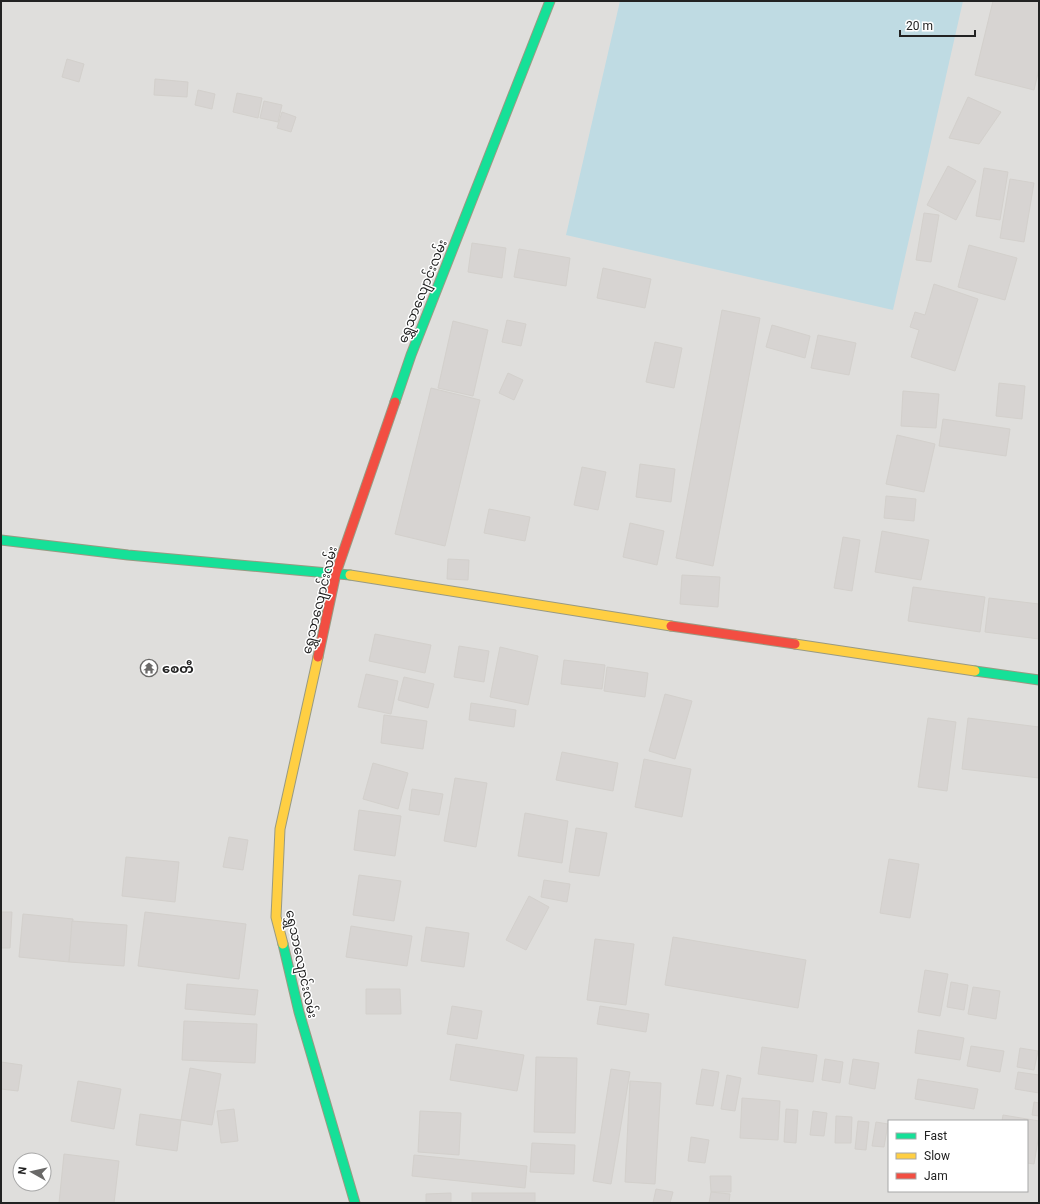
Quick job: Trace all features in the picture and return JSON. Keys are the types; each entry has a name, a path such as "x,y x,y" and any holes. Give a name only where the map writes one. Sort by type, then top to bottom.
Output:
{"street":[{"name":"ရွှေသာလျောင်းလမ်း","path":"355,1203 298,1012 276,917 280,829 336,573 411,355 550,1"},
{"path":"1,540 128,556 336,573 712,632 1039,680"}],"shaded area":[{"path":"1,1 1039,1 1039,1203 1,1203"}],"water":[{"path":"620,1 963,1 893,310 566,235"}],"building":[{"path":"993,1 1039,1 1039,69 1034,90 975,75"},
{"path":"67,59 84,64 79,82 62,77"},
{"path":"155,79 188,82 187,97 154,95"},
{"path":"198,90 215,94 212,109 195,105"},
{"path":"237,93 262,98 258,118 233,112"},
{"path":"968,97 1001,112 979,144 949,138"},
{"path":"264,101 282,105 278,122 260,118"},
{"path":"282,112 296,117 291,132 277,128"},
{"path":"948,166 976,181 956,220 927,205"},
{"path":"984,168 1008,172 1000,220 976,216"},
{"path":"1010,179 1034,183 1024,242 1000,238"},
{"path":"924,213 939,215 931,262 916,260"},
{"path":"472,243 506,248 502,278 468,272"},
{"path":"969,245 1017,258 1005,300 958,287"},
{"path":"519,249 570,258 566,286 514,277"},
{"path":"603,268 651,279 645,308 597,298"},
{"path":"934,284 978,299 955,371 911,357 919,330 910,327 915,312 925,315"},
{"path":"722,310 760,318 713,566 676,558"},
{"path":"507,320 526,324 521,346 502,342"},
{"path":"453,321 488,330 473,396 438,388"},
{"path":"772,325 810,336 805,358 766,347"},
{"path":"818,335 856,343 849,375 811,368"},
{"path":"655,342 682,348 674,388 646,382"},
{"path":"508,373 523,380 514,400 499,393"},
{"path":"999,383 1025,386 1022,419 996,416"},
{"path":"431,388 480,400 445,546 395,534"},
{"path":"903,391 939,394 936,428 901,426"},
{"path":"943,419 1010,429 1006,456 939,446"},
{"path":"897,435 935,444 924,492 886,484"},
{"path":"640,464 675,469 671,502 636,497"},
{"path":"582,467 606,472 598,510 574,505"},
{"path":"886,496 916,499 914,521 884,518"},
{"path":"489,509 530,517 525,541 484,533"},
{"path":"630,523 664,531 657,565 623,557"},
{"path":"882,531 929,540 921,580 875,572"},
{"path":"843,537 860,540 852,591 834,588"},
{"path":"448,559 469,560 468,580 447,579"},
{"path":"682,575 720,577 718,607 680,604"},
{"path":"913,587 985,597 980,632 908,621"},
{"path":"989,598 1039,604 1039,639 985,632"},
{"path":"375,634 431,645 425,673 369,661"},
{"path":"459,646 489,651 484,682 454,677"},
{"path":"500,647 538,656 528,705 490,697"},
{"path":"564,660 605,665 602,689 561,684"},
{"path":"607,667 648,673 645,697 604,691"},
{"path":"366,674 398,681 391,714 358,707"},
{"path":"404,677 434,684 428,708 398,700"},
{"path":"665,694 692,701 675,759 649,751"},
{"path":"471,703 516,710 514,727 469,720"},
{"path":"384,715 427,721 423,749 381,743"},
{"path":"928,718 956,722 947,791 918,787"},
{"path":"968,718 1039,727 1039,778 962,769"},
{"path":"562,752 618,763 613,791 556,780"},
{"path":"644,759 691,769 682,817 635,807"},
{"path":"373,763 408,773 398,809 363,799"},
{"path":"455,778 487,783 476,847 444,841"},
{"path":"412,789 443,794 439,815 409,810"},
{"path":"359,810 401,816 395,856 354,850"},
{"path":"525,813 568,821 562,863 518,856"},
{"path":"576,828 607,833 599,876 569,872"},
{"path":"229,837 248,840 243,870 223,867"},
{"path":"126,857 179,862 175,902 122,896"},
{"path":"889,859 919,864 910,918 880,913"},
{"path":"359,875 401,881 394,921 353,915"},
{"path":"544,880 570,884 567,902 541,897"},
{"path":"529,896 549,907 526,950 506,940"},
{"path":"1,912 12,912 10,948 1,948"},
{"path":"145,912 246,924 239,979 138,966"},
{"path":"23,914 73,919 69,962 19,957"},
{"path":"72,921 127,925 124,966 69,962"},
{"path":"351,926 412,936 407,966 346,957"},
{"path":"426,927 469,933 464,967 421,961"},
{"path":"673,937 806,960 798,1008 665,985"},
{"path":"595,939 634,944 626,1005 587,1000"},
{"path":"925,970 948,974 940,1016 918,1012"},
{"path":"951,982 968,985 964,1010 947,1007"},
{"path":"187,984 258,990 255,1015 185,1009"},
{"path":"973,987 1000,991 996,1019 968,1014"},
{"path":"366,989 400,989 401,1014 366,1014"},
{"path":"452,1006 482,1011 477,1039 447,1034"},
{"path":"600,1006 649,1014 646,1032 597,1024"},
{"path":"184,1021 257,1024 255,1063 182,1060"},
{"path":"918,1030 964,1038 960,1060 915,1053"},
{"path":"456,1044 524,1055 517,1091 450,1080"},
{"path":"971,1046 1004,1051 1000,1072 967,1066"},
{"path":"762,1047 817,1055 813,1082 758,1074"},
{"path":"1020,1048 1038,1051 1034,1070 1017,1067"},
{"path":"536,1057 577,1058 575,1133 534,1132"},
{"path":"825,1059 843,1062 840,1083 822,1080"},
{"path":"853,1059 879,1063 875,1089 849,1084"},
{"path":"1,1062 22,1065 18,1091 1,1089"},
{"path":"190,1068 221,1074 212,1125 181,1120"},
{"path":"611,1069 630,1072 611,1184 593,1181"},
{"path":"702,1069 719,1072 713,1106 696,1104"},
{"path":"1018,1072 1039,1075 1039,1093 1015,1089"},
{"path":"727,1075 741,1078 735,1111 721,1109"},
{"path":"918,1079 978,1089 974,1109 915,1099"},
{"path":"78,1081 121,1089 114,1129 71,1121"},
{"path":"630,1081 661,1083 655,1184 625,1182"},
{"path":"742,1098 780,1101 778,1140 740,1138"},
{"path":"1034,1102 1039,1103 1039,1116 1032,1115"},
{"path":"234,1109 238,1141 221,1143 217,1111"},
{"path":"786,1109 798,1110 796,1143 784,1142"},
{"path":"420,1111 461,1113 459,1155 418,1152"},
{"path":"813,1111 827,1113 824,1136 810,1135"},
{"path":"140,1114 181,1120 177,1151 136,1145"},
{"path":"1003,1115 1039,1121 1039,1134 1034,1164 1028,1163 1028,1120 1002,1120"},
{"path":"836,1116 852,1117 851,1143 835,1143"},
{"path":"858,1121 869,1122 866,1150 855,1149"},
{"path":"876,1122 888,1124 884,1147 872,1146"},
{"path":"691,1137 709,1140 705,1163 688,1161"},
{"path":"532,1143 575,1145 574,1174 530,1172"},
{"path":"64,1154 119,1161 114,1203 59,1203"},
{"path":"414,1155 527,1166 525,1188 412,1176"},
{"path":"710,1176 731,1176 731,1192 711,1192"},
{"path":"656,1189 673,1192 670,1203 653,1203"},
{"path":"711,1192 730,1194 729,1203 709,1203"},
{"path":"451,1193 451,1203 426,1203 426,1194"},
{"path":"472,1193 535,1193 535,1203 472,1203"}],"traffic: fast":[{"path":"395,402 411,355 550,1"},
{"path":"1,540 128,555 350,575"},
{"path":"975,671 1039,680"},
{"path":"283,944 299,1012 355,1203"}],"traffic: slow":[{"path":"350,575 671,626"},
{"path":"795,644 975,671"},
{"path":"283,944 276,917 280,829 318,657"}],"traffic: jam":[{"path":"318,657 336,573 395,402"},
{"path":"671,626 795,644"}],"place":[{"name":"စေတီ","path":"149,668"}]}
